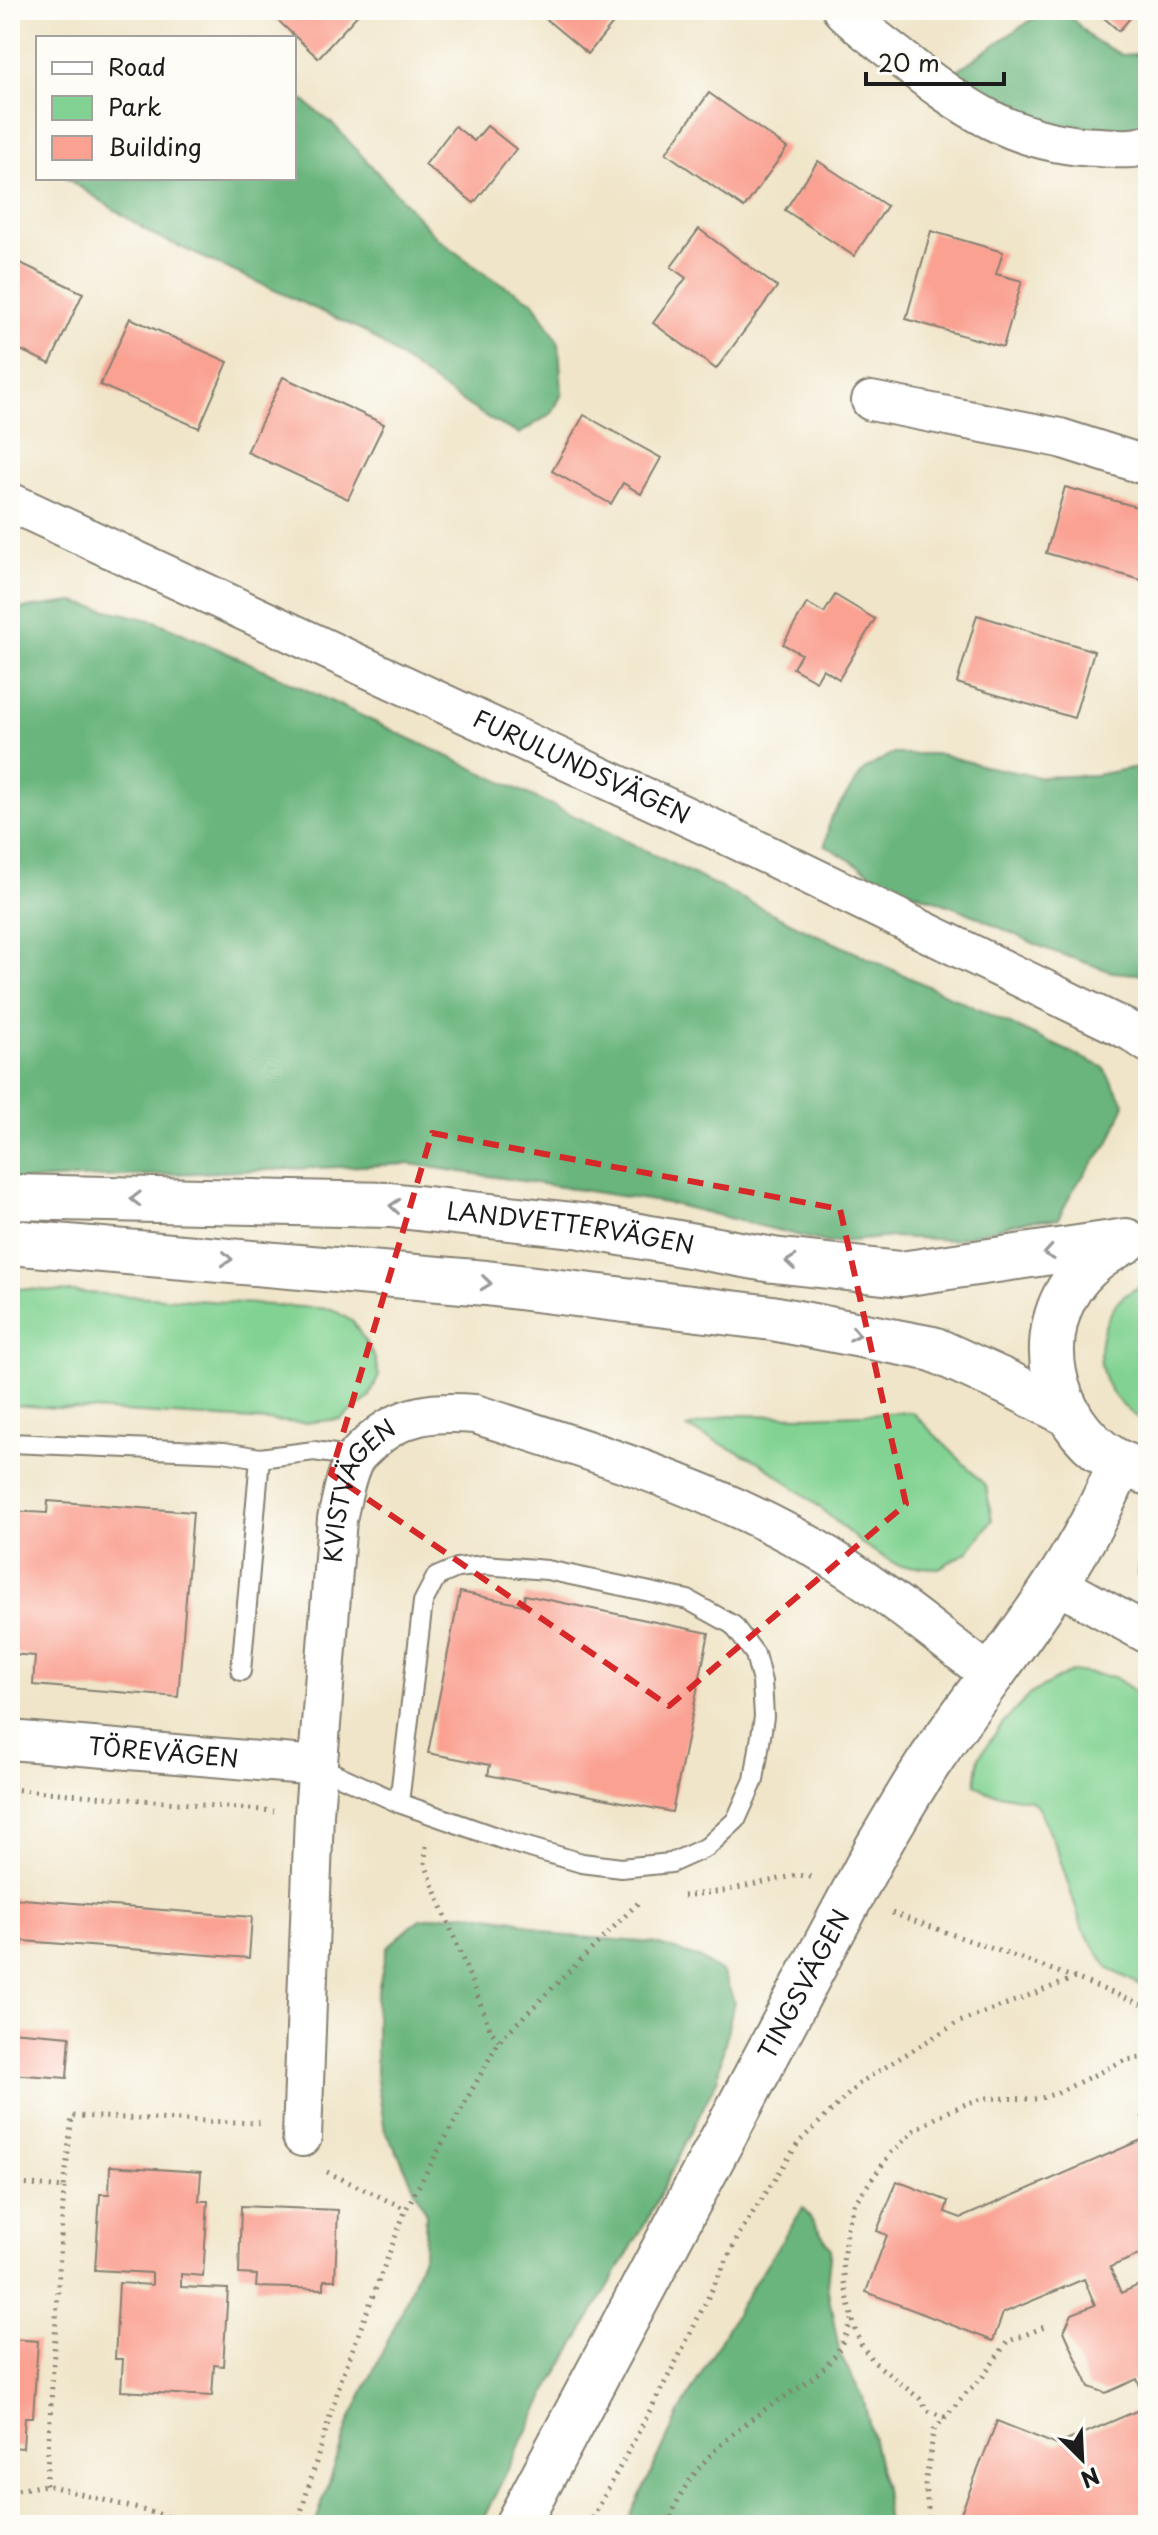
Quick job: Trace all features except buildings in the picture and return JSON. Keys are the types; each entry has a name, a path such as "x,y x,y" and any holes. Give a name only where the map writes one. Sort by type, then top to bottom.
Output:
{"street":[{"path":"842,10 945,94 998,125 1035,139 1081,147 1136,148 1148,145"},
{"path":"871,401 1060,438 1148,466"},
{"name":"FURULUNDSVÄGEN","path":"10,502 735,839 1132,1032 1148,1043"},
{"name":"LANDVETTERVÄGEN","path":"10,1197 390,1205 582,1226 773,1260 901,1274 1137,1237"},
{"path":"1134,1468 1085,1438 1068,1414 1053,1375 1052,1355 1058,1314 1077,1278 1091,1263 1137,1237"},
{"path":"10,1242 486,1283 772,1318 933,1349 1068,1414"},
{"name":"KVISTVÄGEN","path":"302,2137 318,1766 337,1519 355,1457 386,1429 440,1411 475,1414 712,1495 794,1536 878,1589 992,1676"},
{"name":"TINGSVÄGEN","path":"517,2525 877,1848 930,1760 1055,1583 1107,1495 1134,1468"},
{"path":"1055,1583 1148,1634"},
{"name":"TÖREVÄGEN","path":"10,1740 318,1766"}],"lane":[{"path":"10,1443 224,1452 260,1458 314,1451 355,1457"},
{"path":"241,1671 260,1458"},
{"path":"318,1766 399,1803 510,1842 582,1863 621,1868 671,1863 707,1847 736,1820 754,1780 764,1717 762,1682 755,1654 733,1625 688,1600 547,1570 485,1565 457,1568 436,1577 423,1602 399,1803"}],"path":[{"path":"426,1846 425,1864 491,2031 499,2041"},
{"path":"297,2525 341,2380 406,2209 499,2041 641,1900"},
{"path":"884,1910 1148,2007"},
{"path":"589,2525 741,2231 799,2142 861,2082 957,2023 1075,1978"},
{"path":"945,2417 928,2411 920,2399 875,2363 862,2346 845,2286 843,2263 846,2231 854,2204 890,2154 915,2130 968,2103 986,2098 1038,2099 1125,2060 1148,2057"},
{"path":"46,2485 64,2188 72,2116 253,2121 302,2137 315,2167 406,2209"},
{"path":"10,2183 64,2188"},
{"path":"670,2525 687,2484 702,2464 755,2416 800,2389 833,2358 853,2319"},
{"path":"930,2525 926,2513 926,2470 934,2430 982,2378 1007,2342 1047,2326"},
{"path":"10,2491 46,2485 200,2525"}],"highlighted area":[{"path":"432,1133 840,1209 906,1504 669,1706 331,1474"}],"green space":[{"path":"1046,10 1065,11 1093,40 1122,55 1148,53 1148,130 1045,136 940,82"},
{"path":"296,95 334,125 437,238 488,276 534,302 559,343 562,394 552,413 519,434 443,389 364,331 152,234 69,180 296,180"},
{"path":"73,602 155,621 241,659 600,828 798,926 1103,1067 1125,1104 1110,1141 1074,1188 1058,1219 1025,1221 953,1240 893,1237 829,1243 672,1204 410,1164 10,1181 10,617 19,609"},
{"path":"891,754 940,754 1039,777 1096,775 1148,765 1148,975 1112,972 1044,948 964,911 886,882 825,845 830,819 864,770"},
{"path":"1148,1281 1148,1423 1131,1413 1108,1386 1100,1354 1107,1320 1117,1303"},
{"path":"10,1288 332,1309 353,1322 374,1356 379,1376 369,1398 341,1419 303,1423 10,1405"},
{"path":"912,1412 986,1486 992,1520 968,1552 939,1568 899,1566 862,1544 760,1462 687,1428 729,1415"},
{"path":"1148,1535 1148,1600 1138,1574 1144,1538"},
{"path":"1072,1671 1114,1677 1148,1700 1148,1989 1109,1969 1083,1930 1058,1853 1038,1806 1030,1800 988,1792 975,1784 979,1757 1000,1727 1030,1694"},
{"path":"467,1913 515,1920 557,1935 653,1943 697,1957 723,1973 734,2001 717,2080 646,2222 547,2392 480,2525 315,2525 349,2422 402,2311 424,2253 426,2214 385,2131 376,2074 376,2000 387,1947 420,1919"},
{"path":"803,2208 831,2248 827,2285 840,2355 863,2397 884,2489 888,2525 626,2525 681,2410 742,2302"}]}
